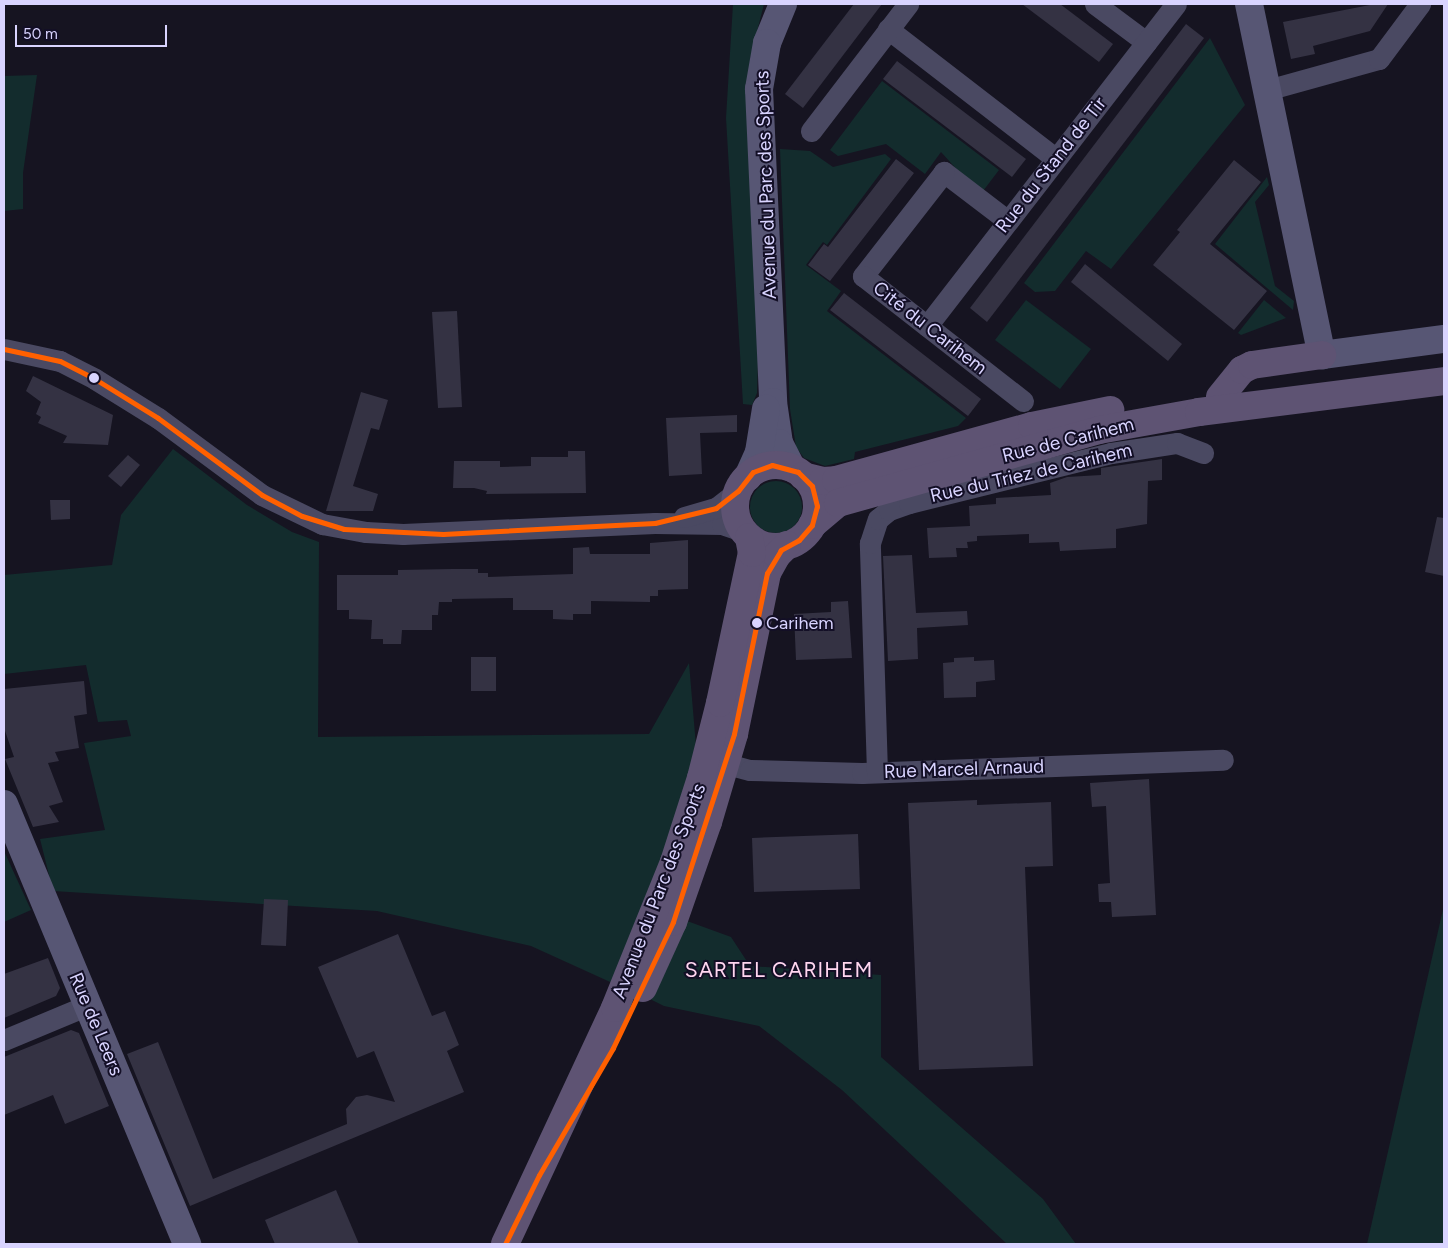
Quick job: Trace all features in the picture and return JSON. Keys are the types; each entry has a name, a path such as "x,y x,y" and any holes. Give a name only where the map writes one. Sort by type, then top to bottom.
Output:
{"main road":[{"path":"1220,397 1242,370 1252,366 1322,354"},
{"path":"1332,388 1444,369"},
{"path":"1332,388 1444,381"},
{"path":"1403,385 1444,400"},
{"name":"Rue de Carihem","path":"798,472 823,481 836,480 1071,417 1220,397 1332,388"},
{"name":"Rue de Carihem","path":"812,525 838,503 1062,439 1170,417 1332,388"},
{"path":"766,466 798,472 816,499 812,525 799,540 787,545 767,546 747,534 735,510 743,484 766,466"},
{"name":"Avenue du Parc des Sports","path":"505,1244 539,1175 647,980 691,872 716,761 751,562 752,548 747,534"},
{"name":"Avenue du Parc des Sports","path":"716,761 768,573 776,555 787,545"}],"street":[{"name":"Avenue du Parc des Sports","path":"783,4 767,43 759,89 775,425 782,451 798,472"},
{"path":"811,131 908,4"},
{"path":"1096,4 1146,42"},
{"name":"Rue du Stand de Tir","path":"927,326 1176,4"},
{"path":"1248,4 1322,354 1444,339"},
{"path":"1267,90 1379,59 1420,4"},
{"path":"888,29 1056,159"},
{"name":"Cité du Carihem","path":"1008,222 944,172 863,276 1024,401"},
{"path":"4,349 60,361 95,378 158,418 262,494 322,524 366,532 403,534 655,523 722,524 747,534"},
{"name":"Avenue du Parc des Sports","path":"743,484 759,452 771,370"},
{"name":"Rue du Triez de Carihem","path":"877,772 870,544 878,519 889,510 909,503 1111,453 1177,443 1203,453"},
{"path":"655,523 716,508 743,484"},
{"name":"Rue Marcel Arnaud","path":"716,761 762,771 877,772 1223,760"},
{"name":"Rue de Leers","path":"4,804 10,837 88,1005 187,1244"},
{"path":"4,1040 88,1005"}],"green space":[{"path":"733,4 764,4 750,59 749,165 760,297 757,393 752,405 743,404 726,118"},
{"path":"1210,38 1245,105 1111,269 1086,251 1055,291 1035,292 1024,283"},
{"path":"37,75 23,173 23,209 4,211 4,76"},
{"path":"882,81 999,170 980,195 941,152 925,174 886,144 838,156 830,150"},
{"path":"780,149 810,151 833,167 885,154 891,159 827,245 823,242 806,265 841,291 827,311 966,418 958,426 855,452 854,459 825,466 804,458 796,447 790,409"},
{"path":"1267,177 1269,185 1255,202 1275,286 1294,301 1293,310 1215,244"},
{"path":"1026,300 1091,349 1060,389 995,340"},
{"path":"1264,300 1286,318 1241,335 1238,333"},
{"path":"173,449 247,505 292,532 319,542 318,737 649,734 689,663 697,758 619,986 531,946 377,911 53,891 40,839 105,830 84,743 131,736 127,720 98,722 86,665 4,674 4,575 112,565 121,515"},
{"path":"776,481 786,483 794,489 800,497 802,507 800,517 794,525 786,531 776,533 766,531 758,525 752,517 750,507 752,497 758,489 766,483"},
{"path":"4,851 31,910 4,922"},
{"path":"1444,905 1444,1244 1367,1244"},
{"path":"687,921 731,937 750,966 881,975 881,1057 1043,1199 1076,1244 1007,1244 842,1090 759,1026 664,1006 650,999"}],"building":[{"path":"854,4 882,4 803,108 785,94"},
{"path":"1022,4 1060,4 1113,44 1099,62"},
{"path":"1375,4 1388,4 1370,31 1313,46 1315,54 1291,59 1283,22"},
{"path":"1186,24 1204,38 987,322 970,308"},
{"path":"897,61 1026,159 1012,177 883,79"},
{"path":"896,159 914,173 830,281 808,265 824,244 828,247"},
{"path":"1234,160 1261,182 1210,244 1267,291 1234,330 1153,265 1180,232 1177,230"},
{"path":"1085,264 1182,344 1168,361 1071,282"},
{"path":"844,293 981,399 968,416 830,310"},
{"path":"457,311 462,407 438,408 432,312"},
{"path":"33,376 113,415 108,445 63,443 67,436 38,423 41,417 36,414 41,402 26,391"},
{"path":"361,392 388,400 379,430 371,428 353,486 378,494 373,511 326,511"},
{"path":"737,415 737,432 700,433 702,474 669,476 666,418"},
{"path":"568,451 585,451 586,493 486,494 487,491 474,488 453,488 454,461 500,461 500,467 531,466 531,457 568,457"},
{"path":"128,455 140,465 121,487 108,476"},
{"path":"1162,459 1162,480 1148,481 1147,524 1116,529 1116,548 1060,551 1059,542 1029,543 1029,534 977,536 977,541 967,542 968,548 956,548 957,557 929,558 927,528 970,526 969,506 996,504 996,498 1051,495 1050,483 1067,477 1101,475 1101,468"},
{"path":"50,500 70,500 70,519 51,520"},
{"path":"1437,517 1444,518 1444,576 1425,572"},
{"path":"688,540 688,589 658,590 658,596 650,596 650,602 591,601 591,614 573,614 573,620 553,619 553,610 513,610 513,598 452,599 452,602 439,602 438,615 432,615 432,630 402,630 401,644 383,644 383,639 371,639 372,620 349,619 349,610 337,610 337,575 398,575 398,570 453,569 478,569 478,573 488,573 488,577 573,574 573,548 589,547 590,554 650,554 650,543"},
{"path":"912,555 916,613 967,611 968,625 917,628 918,659 888,661 883,556"},
{"path":"848,601 852,658 796,660 794,614 831,612 831,602"},
{"path":"471,657 496,657 496,691 471,691"},
{"path":"974,657 974,661 994,660 995,680 976,682 976,697 944,698 943,663 954,662 954,658"},
{"path":"84,681 87,714 74,716 79,748 55,752 59,761 48,763 63,802 49,806 59,822 33,827 5,759 14,757 4,728 4,689"},
{"path":"1149,779 1156,915 1112,917 1111,902 1099,902 1098,884 1110,883 1106,806 1092,807 1090,783"},
{"path":"977,800 977,805 1051,802 1053,866 1025,867 1033,1066 919,1070 908,803"},
{"path":"858,834 860,889 754,892 752,838"},
{"path":"264,899 288,900 286,946 261,945"},
{"path":"398,934 432,1016 445,1011 459,1045 447,1051 464,1092 190,1206 127,1054 158,1042 213,1179 347,1124 346,1109 356,1097 367,1095 395,1102 374,1051 357,1058 318,967"},
{"path":"48,958 60,988 56,996 4,1018 4,974"},
{"path":"71,1030 79,1033 109,1106 65,1124 53,1095 4,1115 4,1057"},
{"path":"336,1190 359,1244 275,1244 265,1220"}],"transit line":[{"path":"4,349 60,361 95,379 158,418 262,495 302,516 344,529 443,534 655,523 716,508 738,491 753,472 772,465 798,472 812,486 817,506 812,525 799,540 781,550 767,573 734,734 673,922 613,1048 539,1175 505,1244"}],"place":[{"name":"Carihem","path":"757,623"}],"district":[{"name":"SARTEL CARIHEM","path":"779,970"}]}
